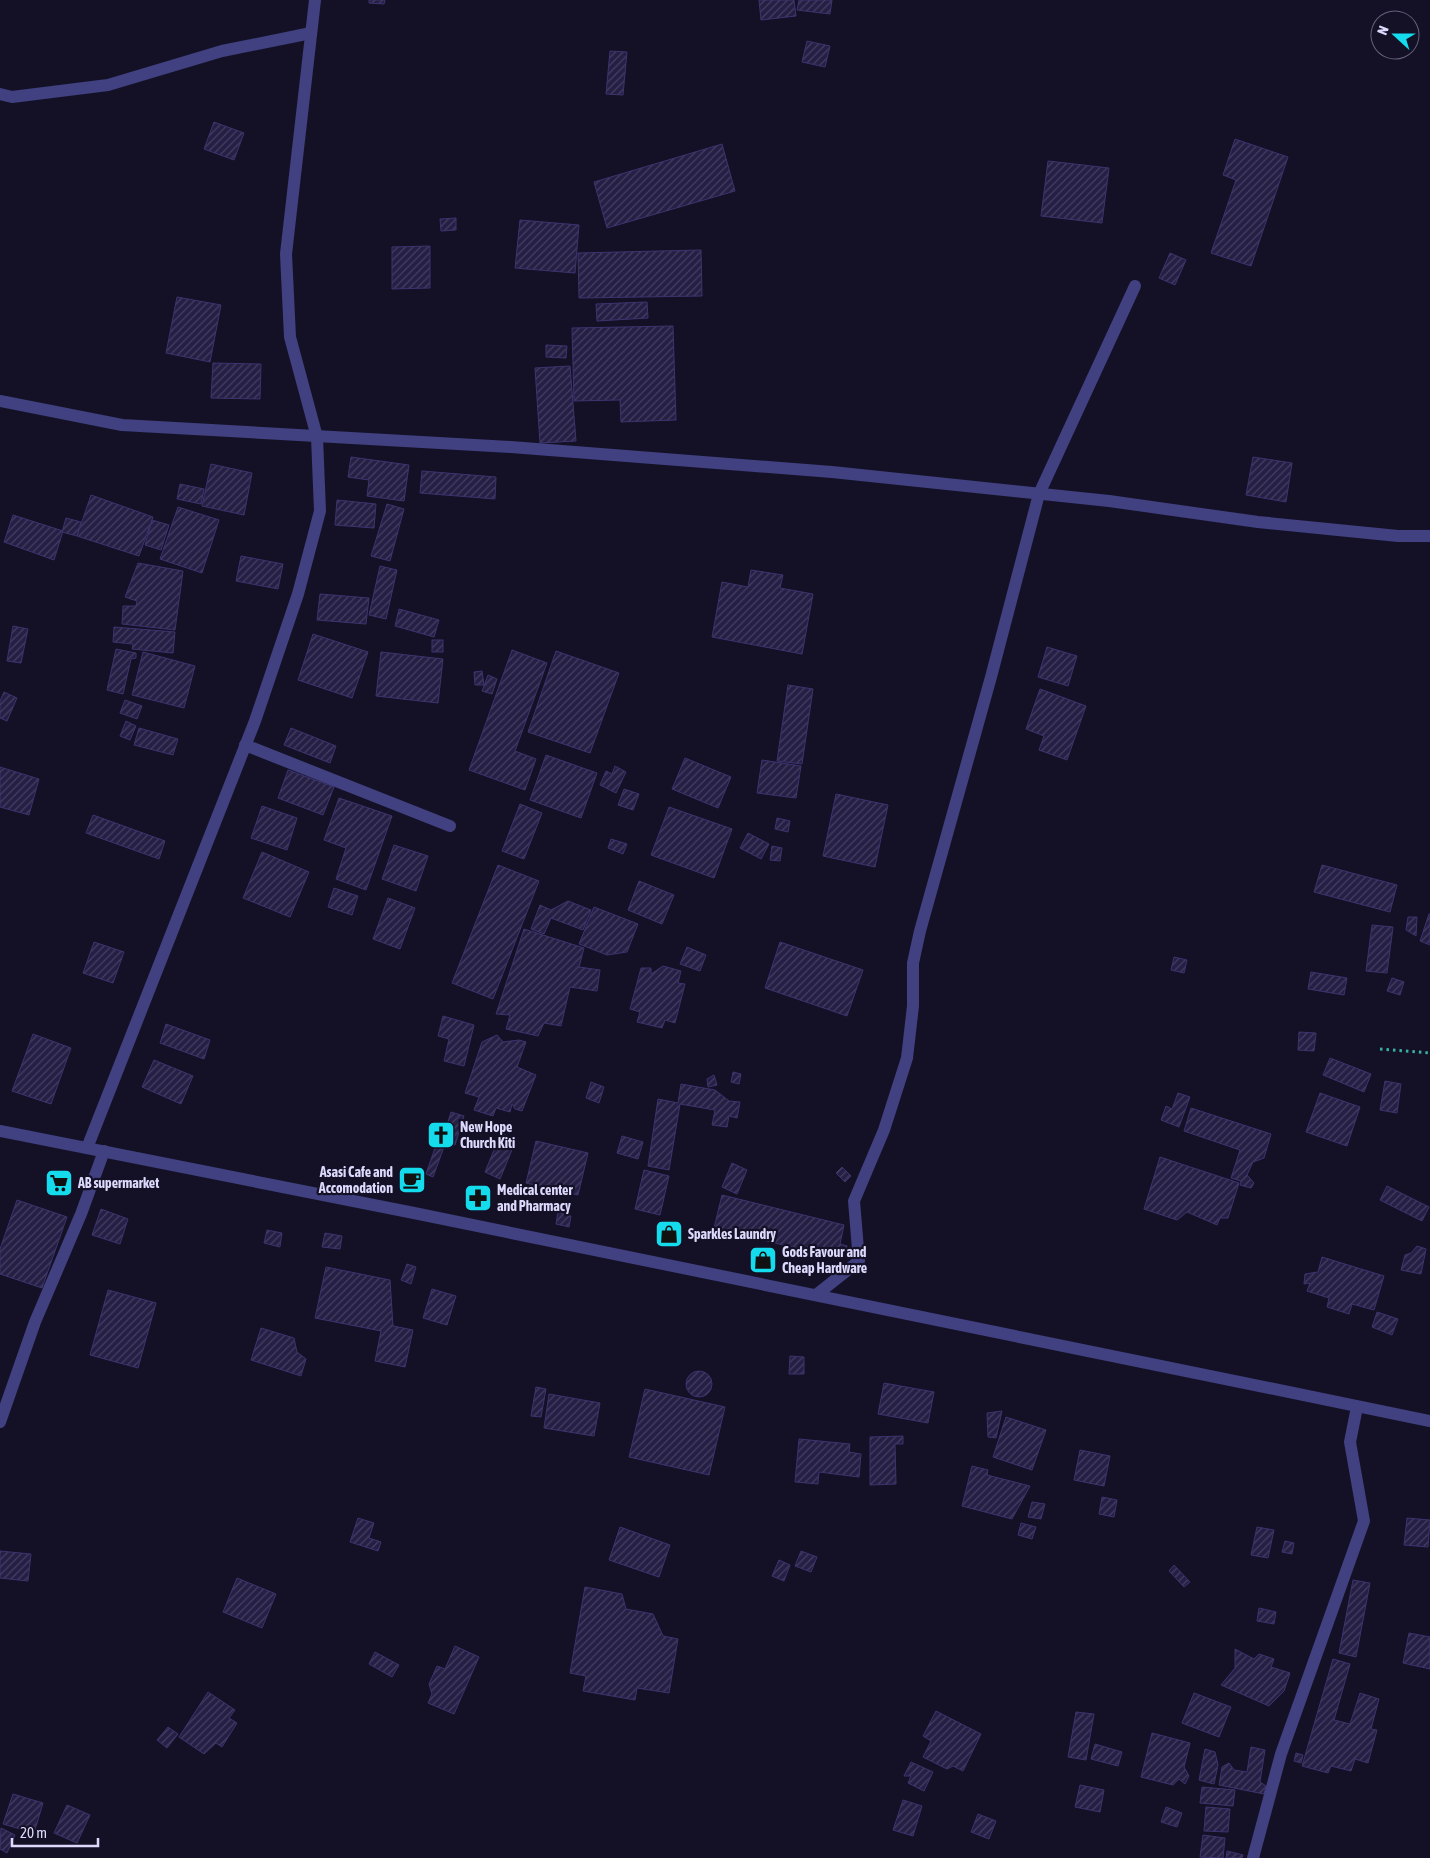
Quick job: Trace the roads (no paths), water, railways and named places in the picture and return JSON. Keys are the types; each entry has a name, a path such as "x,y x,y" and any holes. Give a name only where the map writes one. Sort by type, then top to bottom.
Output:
{"street":[{"path":"87,1148 255,721 298,594 320,511 317,437 290,337 286,254 315,0"},
{"path":"0,94 12,97 108,85 222,51 311,33"},
{"path":"816,1295 859,1261 854,1201 884,1130 907,1058 913,1006 914,962 920,931 991,678 1039,494 1135,286"},
{"path":"0,401 122,425 521,448 832,472 1110,501 1258,522 1398,536 1430,536"},
{"path":"245,746 450,826"},
{"path":"0,1131 409,1212 1430,1421"},
{"path":"0,1422 35,1322 81,1214 104,1151"},
{"path":"1253,1858 1282,1754 1364,1521 1350,1442 1357,1407"}],"place":[{"name":"New Hope Church Kiti","path":"441,1135"},
{"name":"Asasi Cafe and Accomodation","path":"412,1180"},
{"name":"AB supermarket","path":"59,1183"},
{"name":"Medical center and Pharmacy","path":"478,1198"},
{"name":"Sparkles Laundry","path":"669,1234"},
{"name":"Gods Favour and Cheap Hardware","path":"763,1260"}]}
